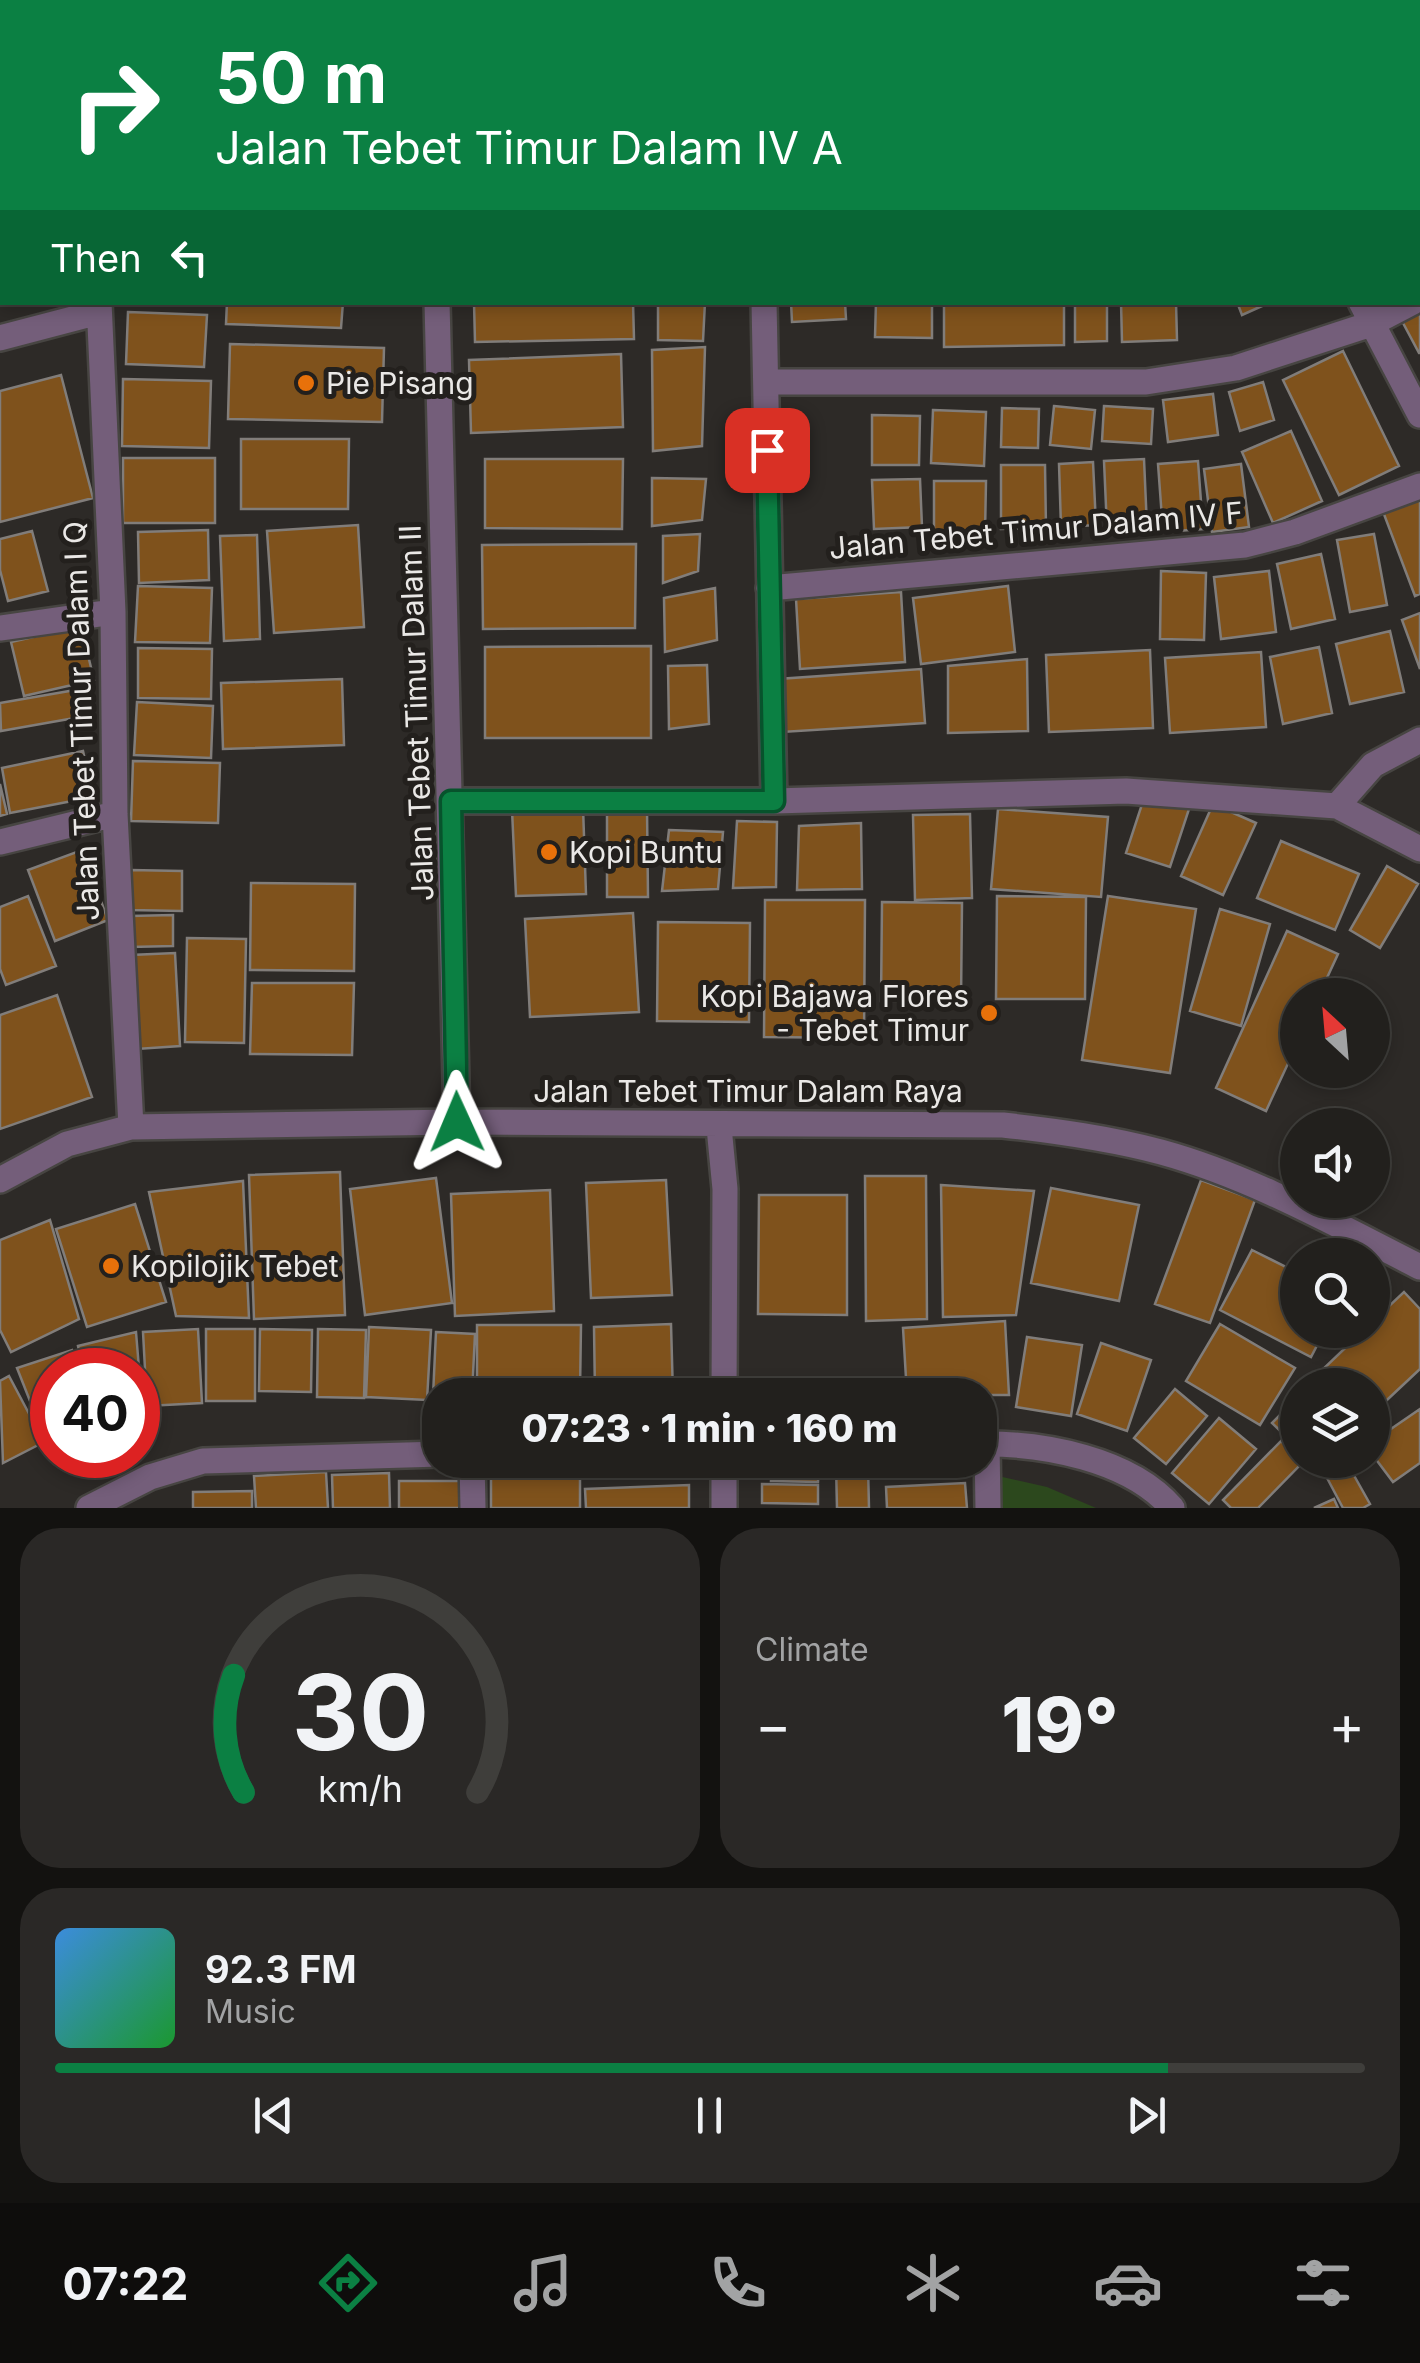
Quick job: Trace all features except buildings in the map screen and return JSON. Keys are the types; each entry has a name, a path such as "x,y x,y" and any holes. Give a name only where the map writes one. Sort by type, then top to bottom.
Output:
{"street":[{"name":"Jalan Tebet Timur Dalam II","path":"437,305 457,1122"},
{"path":"764,305 774,801"},
{"path":"766,382 1146,382 1236,368 1366,313 1400,305"},
{"path":"0,338 99,307"},
{"name":"Jalan Tebet Timur Dalam I Q","path":"99,307 112,612 115,814 131,1127"},
{"path":"1366,313 1420,415"},
{"name":"Jalan Tebet Timur Dalam IV F","path":"769,588 1245,545 1294,532 1420,486"},
{"path":"0,628 112,612"},
{"path":"1337,806 1373,765 1420,740"},
{"path":"451,801 774,801 1126,791 1337,806 1420,849"},
{"path":"0,842 115,814"},
{"name":"Jalan Tebet Timur Dalam Raya","path":"0,1180 67,1144 131,1127 457,1122 1003,1125 1082,1134 1165,1153 1288,1200 1420,1268"},
{"path":"720,1126 725,1189 724,1378"},
{"path":"997,1446 1083,1457 1156,1489 1172,1508"},
{"path":"90,1508 150,1477 204,1461 422,1455"},
{"path":"472,1478 473,1508"},
{"path":"724,1478 724,1508"},
{"path":"986,1478 988,1508"}],"green space":[{"path":"998,1476 1047,1487 1096,1508 999,1508"}],"place":[{"name":"Pie Pisang","path":"306,383"},
{"name":"Kopi Buntu","path":"549,852"},
{"name":"Kopi Bajawa Flores - Tebet Timur","path":"989,1013"},
{"name":"Kopilojik Tebet","path":"111,1266"}],"route":[{"path":"457,1122 451,801 774,801 767,450"}]}
